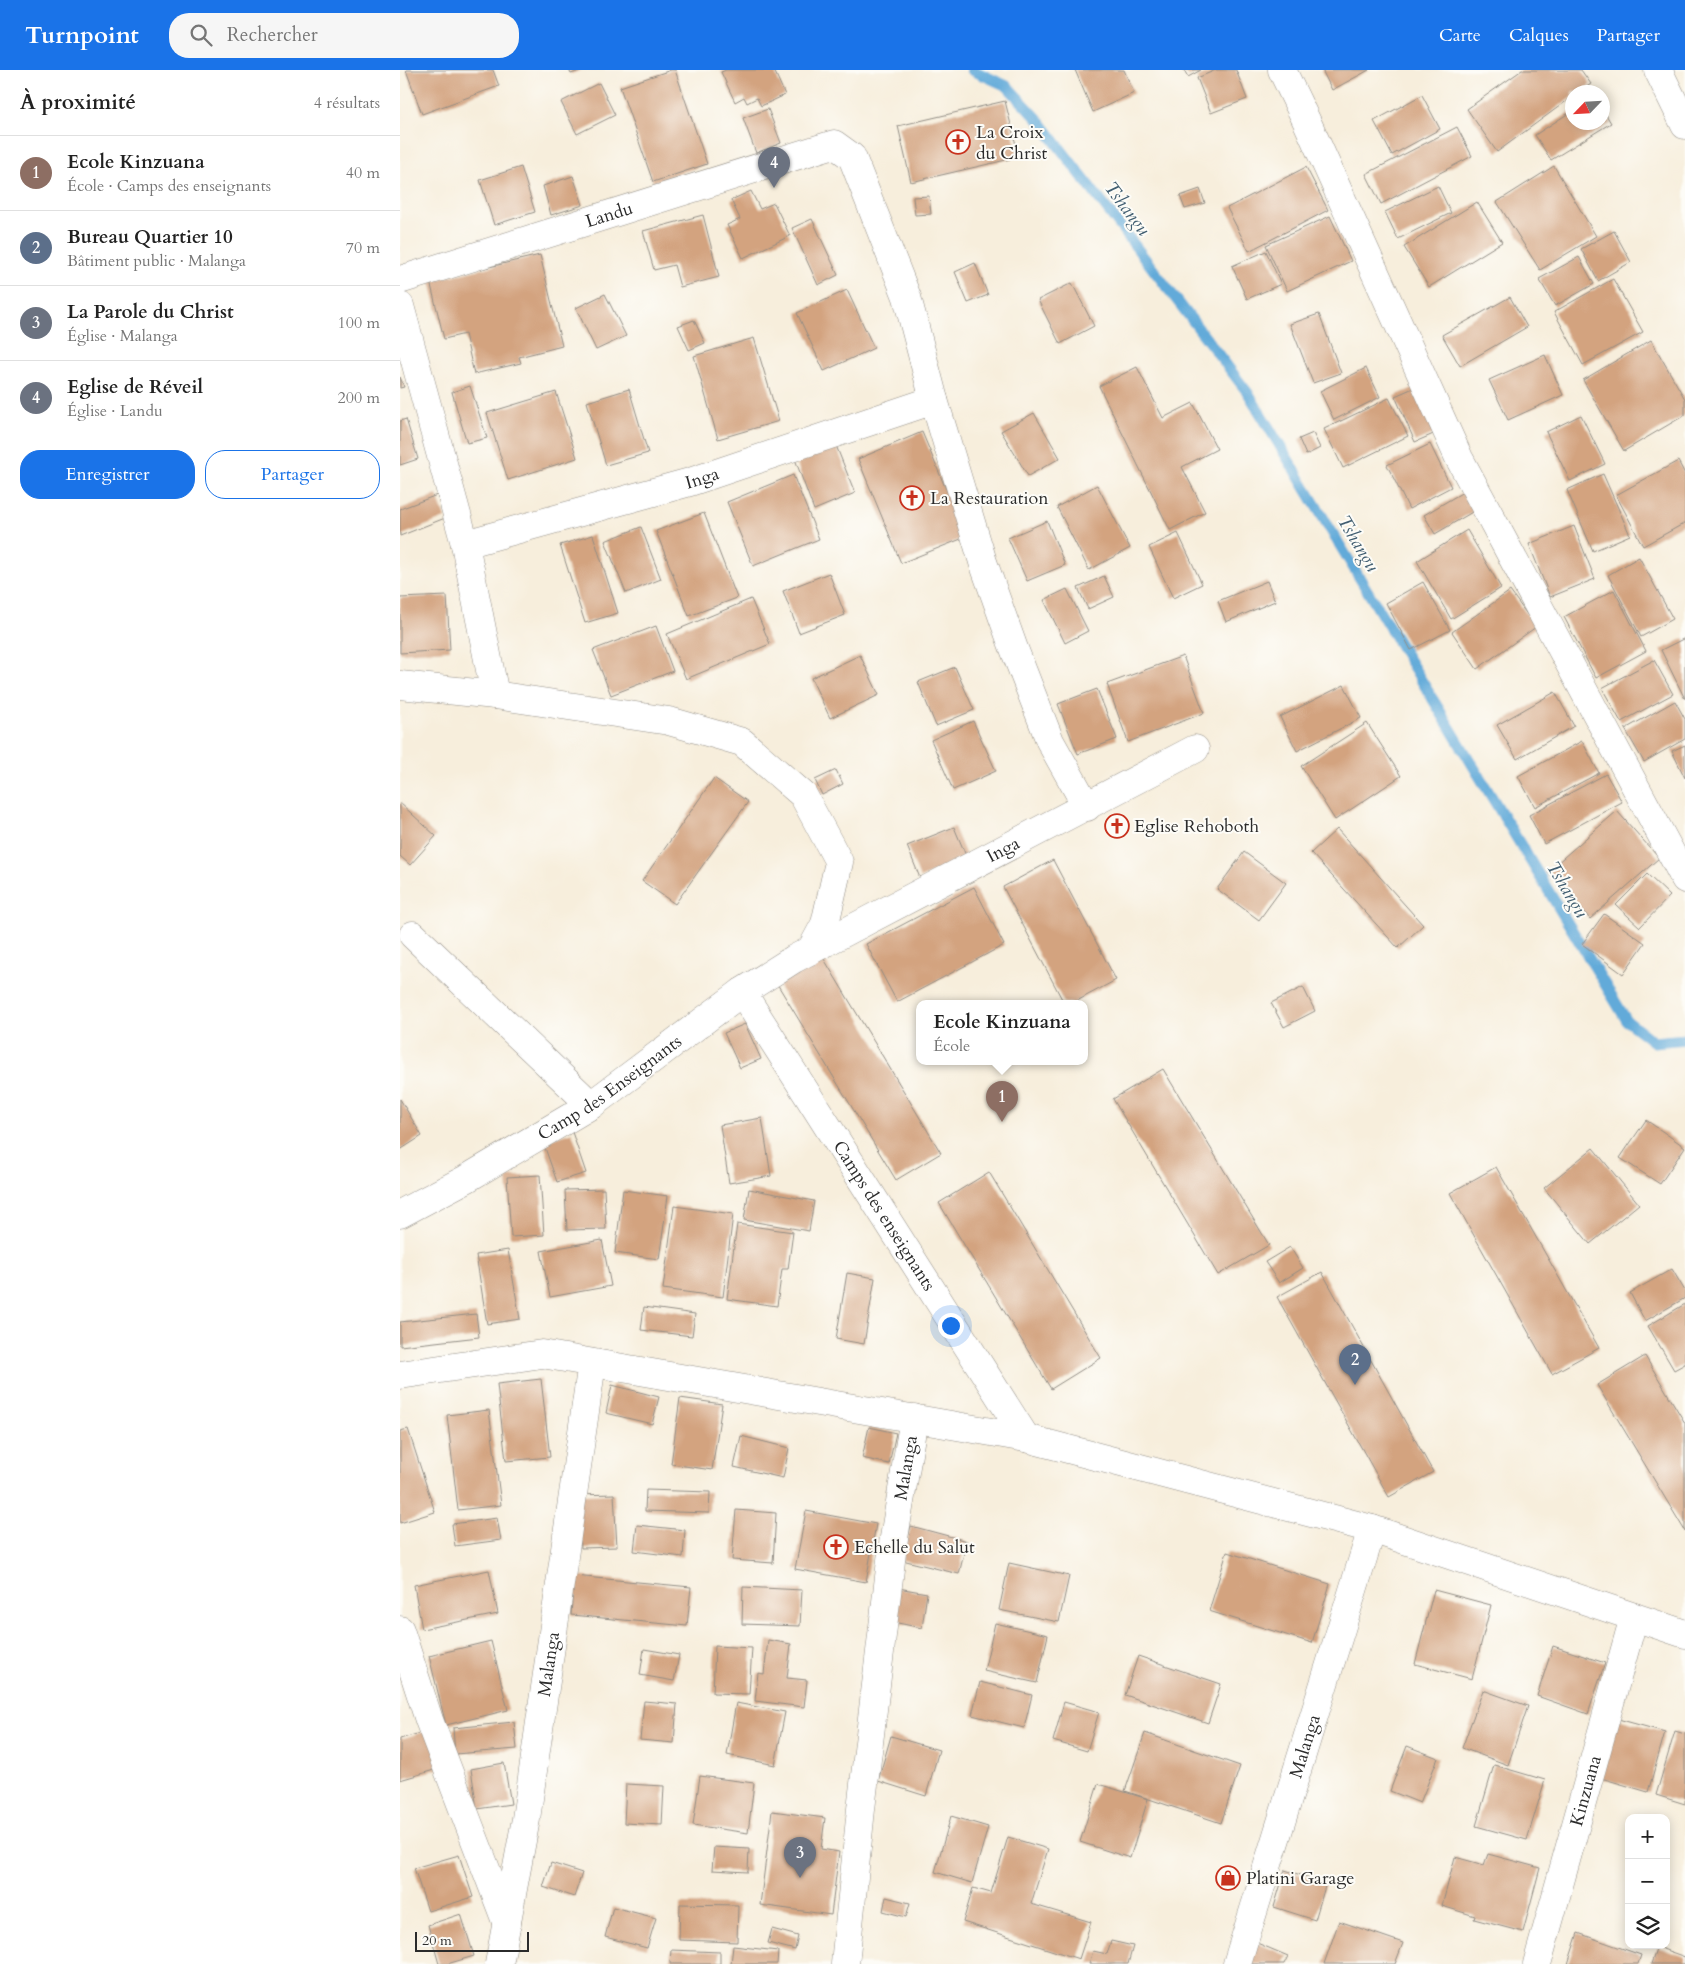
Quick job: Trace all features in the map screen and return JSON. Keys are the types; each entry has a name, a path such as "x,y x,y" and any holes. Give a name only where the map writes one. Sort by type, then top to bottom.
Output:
{"street":[{"path":"1282,70 1459,458 1685,879"},
{"path":"1658,70 1685,125"},
{"name":"Landu","path":"400,280 834,144 852,157 907,297 934,400"},
{"path":"400,306 465,544 496,695"},
{"path":"934,400 983,562 1013,646 1050,741 1087,807"},
{"name":"Inga","path":"465,544 690,482 934,400"},
{"path":"400,685 496,695 669,721 742,742 803,795 839,862 825,924 811,950"},
{"name":"Inga","path":"811,950 1195,749"},
{"path":"413,935 591,1105"},
{"name":"Camp des Enseignants","path":"400,1214 466,1179 591,1105 742,992 811,950"},
{"name":"Camps des enseignants","path":"742,992 1026,1438"},
{"path":"400,1374 542,1354 1026,1438 1372,1529 1685,1634"},
{"name":"Malanga","path":"499,1964 526,1819 592,1363"},
{"name":"Malanga","path":"845,1964 860,1809 892,1554 914,1418"},
{"name":"Malanga","path":"1238,1964 1372,1529"},
{"name":"Kinzuana","path":"1537,1964 1634,1617"},
{"path":"400,1630 429,1720 507,1924"}],"building":[{"path":"406,70 493,70 499,86 422,114"},
{"path":"569,70 582,70 571,74"},
{"path":"675,70 707,164 653,182 620,87"},
{"path":"726,70 774,70 785,95 761,106 757,98 747,103 744,97 735,102 721,72"},
{"path":"1075,70 1124,70 1134,93 1093,112"},
{"path":"1184,70 1201,70 1188,77"},
{"path":"1216,70 1236,70 1247,99 1211,113 1197,78"},
{"path":"1322,70 1369,70 1332,90"},
{"path":"1522,70 1581,70 1591,84 1565,85 1565,102 1497,152 1467,109"},
{"path":"599,83 615,115 577,134 561,102"},
{"path":"1422,95 1440,129 1392,155 1374,121"},
{"name":"La Croix du Christ","path":"1005,101 1019,157 911,182 898,126"},
{"path":"768,109 781,143 756,153 743,118"},
{"path":"1565,116 1565,130 1600,130 1551,160 1535,135"},
{"path":"1457,127 1472,156 1381,204 1366,174"},
{"path":"1554,166 1596,236 1540,270 1497,202"},
{"path":"521,167 535,212 494,225 480,180"},
{"path":"1306,167 1328,210 1249,251 1227,208"},
{"path":"573,176 583,205 551,215 543,186"},
{"path":"1438,186 1451,213 1398,239 1385,212"},
{"path":"1200,189 1205,203 1185,209 1180,196"},
{"path":"751,191 760,209 774,203 790,236 743,258 727,225 740,219 731,200"},
{"path":"929,196 931,214 915,215 913,197"},
{"path":"1477,202 1502,242 1429,287 1404,247"},
{"path":"703,215 719,277 680,287 674,265 654,270 643,231"},
{"path":"1330,216 1351,261 1287,291 1266,245"},
{"path":"812,219 838,275 818,285 792,228"},
{"path":"1614,231 1631,262 1598,281 1581,249"},
{"path":"1266,251 1281,284 1247,299 1232,266"},
{"path":"540,255 562,346 519,357 521,363 474,374 465,334 444,339 430,281"},
{"path":"1579,257 1594,284 1555,306 1539,279"},
{"path":"975,263 988,295 968,303 955,272"},
{"path":"1613,279 1643,332 1583,365 1554,312"},
{"path":"1072,283 1094,326 1060,344 1038,300"},
{"path":"847,290 874,348 824,371 797,313"},
{"path":"605,294 626,336 596,350 576,308"},
{"path":"1510,297 1527,327 1460,366 1442,335"},
{"path":"1319,314 1341,373 1313,383 1290,324"},
{"path":"694,320 705,343 689,350 678,326"},
{"path":"754,338 779,421 718,439 694,356"},
{"path":"1651,340 1685,399 1685,415 1624,451 1583,380"},
{"path":"1545,355 1563,395 1508,420 1489,380"},
{"path":"1137,367 1163,418 1193,403 1217,449 1182,467 1205,512 1170,530 1099,386"},
{"path":"1366,368 1380,397 1334,420 1320,391"},
{"path":"400,377 404,387 400,388"},
{"path":"470,386 487,438 467,443 452,392"},
{"path":"1418,386 1438,432 1415,442 1395,396"},
{"path":"629,389 648,453 606,465 587,402"},
{"path":"556,392 577,458 508,480 487,413"},
{"path":"1389,398 1408,436 1343,468 1324,429"},
{"path":"1034,413 1060,458 1028,476 1001,431"},
{"path":"1581,415 1605,464 1570,481 1546,432"},
{"path":"406,419 418,459 400,465 400,421"},
{"name":"La Restauration","path":"922,432 966,537 901,563 858,459"},
{"path":"1313,433 1320,448 1306,455 1299,439"},
{"path":"835,443 855,493 814,510 795,459"},
{"path":"1430,444 1451,487 1409,509 1387,465"},
{"path":"1678,461 1685,474 1685,523 1643,546 1616,495"},
{"path":"1603,474 1630,535 1593,551 1567,490"},
{"path":"793,475 819,539 753,566 727,502"},
{"path":"1097,485 1130,548 1089,570 1057,507"},
{"path":"1463,492 1474,511 1435,534 1424,515"},
{"path":"437,495 445,518 400,536 400,509"},
{"path":"704,513 737,598 689,616 656,531"},
{"path":"1047,521 1065,565 1027,581 1008,538"},
{"path":"1574,526 1595,579 1550,597 1529,544"},
{"path":"641,527 661,579 626,593 605,541"},
{"path":"1467,530 1501,588 1451,619 1417,561"},
{"path":"1178,533 1202,584 1173,598 1149,547"},
{"path":"593,535 618,613 585,623 560,545"},
{"path":"1639,557 1673,619 1641,637 1608,575"},
{"path":"829,573 845,615 799,633 783,591"},
{"path":"1104,576 1114,597 1088,609 1078,588"},
{"path":"1267,581 1275,601 1226,622 1218,601"},
{"path":"1423,582 1450,630 1411,650 1386,603"},
{"path":"1067,589 1088,631 1065,643 1044,600"},
{"path":"1614,590 1646,651 1596,678 1564,617"},
{"path":"1510,591 1536,627 1477,669 1452,632"},
{"path":"447,596 450,650 400,653 400,598"},
{"path":"751,599 770,644 686,679 667,634"},
{"path":"656,626 673,671 611,695 593,650"},
{"path":"1685,638 1685,699 1661,650"},
{"path":"860,655 879,695 830,718 811,678"},
{"path":"1183,656 1204,713 1128,742 1107,684"},
{"path":"1654,660 1673,694 1621,722 1602,688"},
{"path":"955,667 974,710 936,726 918,682"},
{"path":"1344,685 1361,718 1297,751 1280,717"},
{"path":"1097,689 1117,739 1078,754 1058,704"},
{"path":"1555,692 1574,726 1517,759 1497,725"},
{"path":"1675,701 1685,719 1685,739 1644,762 1625,729"},
{"path":"973,721 996,771 953,790 931,740"},
{"path":"1367,723 1401,776 1335,820 1301,766"},
{"path":"1582,741 1599,773 1535,807 1518,776"},
{"path":"1685,745 1685,778 1672,751"},
{"path":"836,770 843,784 822,795 815,780"},
{"path":"1606,774 1622,802 1544,844 1529,815"},
{"path":"714,778 748,802 675,904 642,881"},
{"path":"400,803 436,836 410,865 400,856"},
{"path":"1617,811 1659,858 1590,919 1548,871"},
{"path":"954,827 967,858 920,878 907,846"},
{"path":"1337,829 1423,925 1398,948 1311,853"},
{"path":"1244,852 1286,883 1259,920 1217,889"},
{"path":"1053,860 1116,980 1079,1000 1062,1000 1003,887"},
{"path":"1647,874 1670,896 1640,927 1616,905"},
{"path":"974,887 1004,945 897,1002 866,944"},
{"path":"1604,914 1645,943 1623,974 1582,944"},
{"path":"821,954 941,1153 896,1180 776,982"},
{"path":"1303,987 1315,1011 1284,1027 1271,1003"},
{"path":"745,1024 761,1059 740,1068 724,1033"},
{"path":"1163,1069 1269,1245 1218,1275 1113,1099"},
{"path":"400,1099 422,1136 400,1150"},
{"path":"762,1118 771,1176 729,1183 720,1125"},
{"path":"1646,1120 1685,1147 1660,1184 1620,1158"},
{"path":"572,1132 586,1173 557,1182 543,1142"},
{"path":"1593,1148 1639,1204 1590,1244 1544,1188"},
{"path":"1496,1167 1599,1348 1552,1374 1450,1193"},
{"path":"989,1172 1101,1358 1051,1389 939,1203"},
{"path":"540,1175 544,1235 511,1237 507,1177"},
{"path":"604,1189 606,1229 567,1230 565,1190"},
{"path":"749,1189 814,1201 809,1231 744,1220"},
{"path":"623,1190 668,1196 659,1259 615,1253"},
{"path":"674,1206 733,1214 723,1297 663,1289"},
{"path":"737,1224 793,1232 788,1269 782,1269 777,1306 727,1299"},
{"path":"602,1240 611,1286 550,1297 541,1251"},
{"path":"1290,1247 1303,1268 1279,1283 1265,1262"},
{"path":"508,1250 520,1319 487,1324 476,1255"},
{"path":"1672,1269 1685,1291 1685,1298 1645,1321 1630,1293"},
{"path":"1322,1272 1433,1472 1389,1497 1277,1297"},
{"path":"847,1273 875,1278 864,1344 836,1339"},
{"path":"1685,1304 1685,1364 1674,1370 1648,1326"},
{"path":"644,1307 695,1314 692,1336 641,1330"},
{"path":"476,1314 479,1337 400,1346 400,1322"},
{"path":"1645,1356 1685,1423 1685,1531 1597,1385"},
{"path":"541,1379 550,1457 506,1461 497,1384"},
{"path":"612,1385 659,1397 652,1424 606,1413"},
{"path":"680,1398 722,1404 712,1470 671,1464"},
{"path":"489,1410 501,1505 458,1510 447,1415"},
{"path":"869,1427 896,1433 889,1464 862,1458"},
{"path":"408,1429 435,1512 400,1523 400,1431"},
{"path":"741,1436 789,1448 783,1478 734,1467"},
{"path":"646,1490 710,1492 709,1513 645,1511"},
{"path":"614,1494 617,1547 581,1548 578,1495"},
{"path":"736,1510 776,1513 773,1563 732,1560"},
{"name":"Echelle du Salut","path":"806,1511 876,1524 866,1582 795,1569"},
{"path":"497,1518 501,1540 455,1546 452,1524"},
{"path":"637,1525 685,1530 683,1557 634,1551"},
{"path":"911,1526 967,1541 959,1574 902,1560"},
{"path":"1227,1552 1330,1584 1312,1643 1209,1611"},
{"path":"1009,1563 1069,1576 1059,1622 999,1610"},
{"path":"489,1570 498,1614 422,1629 414,1585"},
{"path":"574,1576 691,1587 687,1626 571,1615"},
{"path":"743,1587 802,1590 800,1626 742,1624"},
{"path":"898,1588 927,1593 922,1628 893,1622"},
{"path":"1434,1590 1491,1605 1472,1679 1415,1664"},
{"path":"995,1623 1048,1635 1037,1683 984,1671"},
{"path":"768,1640 791,1644 787,1678 807,1680 804,1707 755,1701 758,1673 764,1674"},
{"path":"491,1641 508,1710 446,1725 429,1656"},
{"path":"715,1646 752,1648 749,1694 713,1693"},
{"path":"1553,1646 1605,1663 1588,1714 1537,1696"},
{"path":"644,1649 679,1655 674,1681 640,1675"},
{"path":"1138,1656 1221,1684 1208,1723 1125,1695"},
{"path":"980,1682 1032,1695 1024,1728 972,1715"},
{"path":"1483,1690 1528,1706 1508,1765 1462,1748"},
{"path":"644,1701 677,1704 674,1743 640,1740"},
{"path":"1064,1702 1099,1712 1087,1751 1053,1741"},
{"path":"736,1703 785,1712 775,1765 727,1755"},
{"path":"1618,1719 1665,1732 1648,1792 1601,1778"},
{"path":"514,1722 517,1749 455,1754 453,1728"},
{"path":"430,1730 441,1768 400,1780 400,1739"},
{"path":"1675,1731 1685,1734 1685,1804 1656,1795"},
{"path":"1145,1733 1240,1766 1221,1823 1125,1791"},
{"path":"891,1736 939,1750 926,1796 878,1781"},
{"path":"1407,1746 1438,1758 1420,1803 1390,1791"},
{"path":"504,1763 511,1804 477,1809 471,1769"},
{"path":"1494,1765 1545,1780 1527,1840 1476,1826"},
{"path":"700,1776 754,1783 748,1833 693,1825"},
{"path":"626,1784 664,1786 662,1825 624,1823"},
{"path":"1098,1784 1148,1799 1130,1858 1080,1842"},
{"path":"772,1811 825,1818 821,1849 839,1852 831,1915 760,1905"},
{"path":"951,1816 988,1827 972,1883 935,1872"},
{"path":"1008,1837 1048,1849 1031,1904 1091,1922 1079,1959 963,1922 973,1888 991,1893"},
{"path":"714,1847 749,1849 748,1872 712,1870"},
{"path":"1488,1854 1540,1868 1523,1932 1474,1919 1475,1916 1442,1906 1455,1857 1484,1865"},
{"path":"459,1855 473,1897 428,1911 414,1868"},
{"path":"551,1863 582,1873 574,1897 543,1887"},
{"path":"1285,1870 1326,1883 1315,1920 1274,1907"},
{"path":"886,1897 910,1903 906,1917 883,1911"},
{"path":"680,1904 738,1905 737,1942 679,1940"},
{"path":"613,1907 656,1918 647,1948 605,1937"},
{"path":"461,1914 474,1956 447,1964 439,1964 428,1925"},
{"path":"1339,1921 1403,1943 1395,1964 1324,1964"},
{"path":"772,1929 798,1936 795,1950 768,1943"},
{"path":"1578,1933 1641,1955 1638,1964 1568,1964"},
{"path":"1111,1941 1133,1946 1128,1964 1089,1964 1093,1951 1107,1954"},
{"path":"1257,1943 1288,1956 1284,1964 1248,1964"},
{"path":"733,1946 778,1951 777,1964 731,1964"},
{"path":"1656,1949 1663,1949 1685,1957 1685,1964 1651,1964"},
{"path":"671,1950 720,1952 720,1964 670,1964"}],"waterway":[{"name":"Tshangu","path":"972,70 1007,86 1037,118 1248,393 1627,1021 1654,1042 1685,1039"}],"place":[{"name":"La Croix du Christ","path":"958,142"},
{"name":"Eglise de Réveil","path":"774,188"},
{"name":"La Restauration","path":"912,498"},
{"name":"Eglise Rehoboth","path":"1117,826"},
{"name":"Ecole Kinzuana","path":"1002,1122"},
{"name":"Bureau Quartier 10","path":"1355,1385"},
{"name":"Echelle du Salut","path":"836,1547"},
{"name":"La Parole du Christ","path":"800,1878"},
{"name":"Platini Garage","path":"1228,1878"}]}
